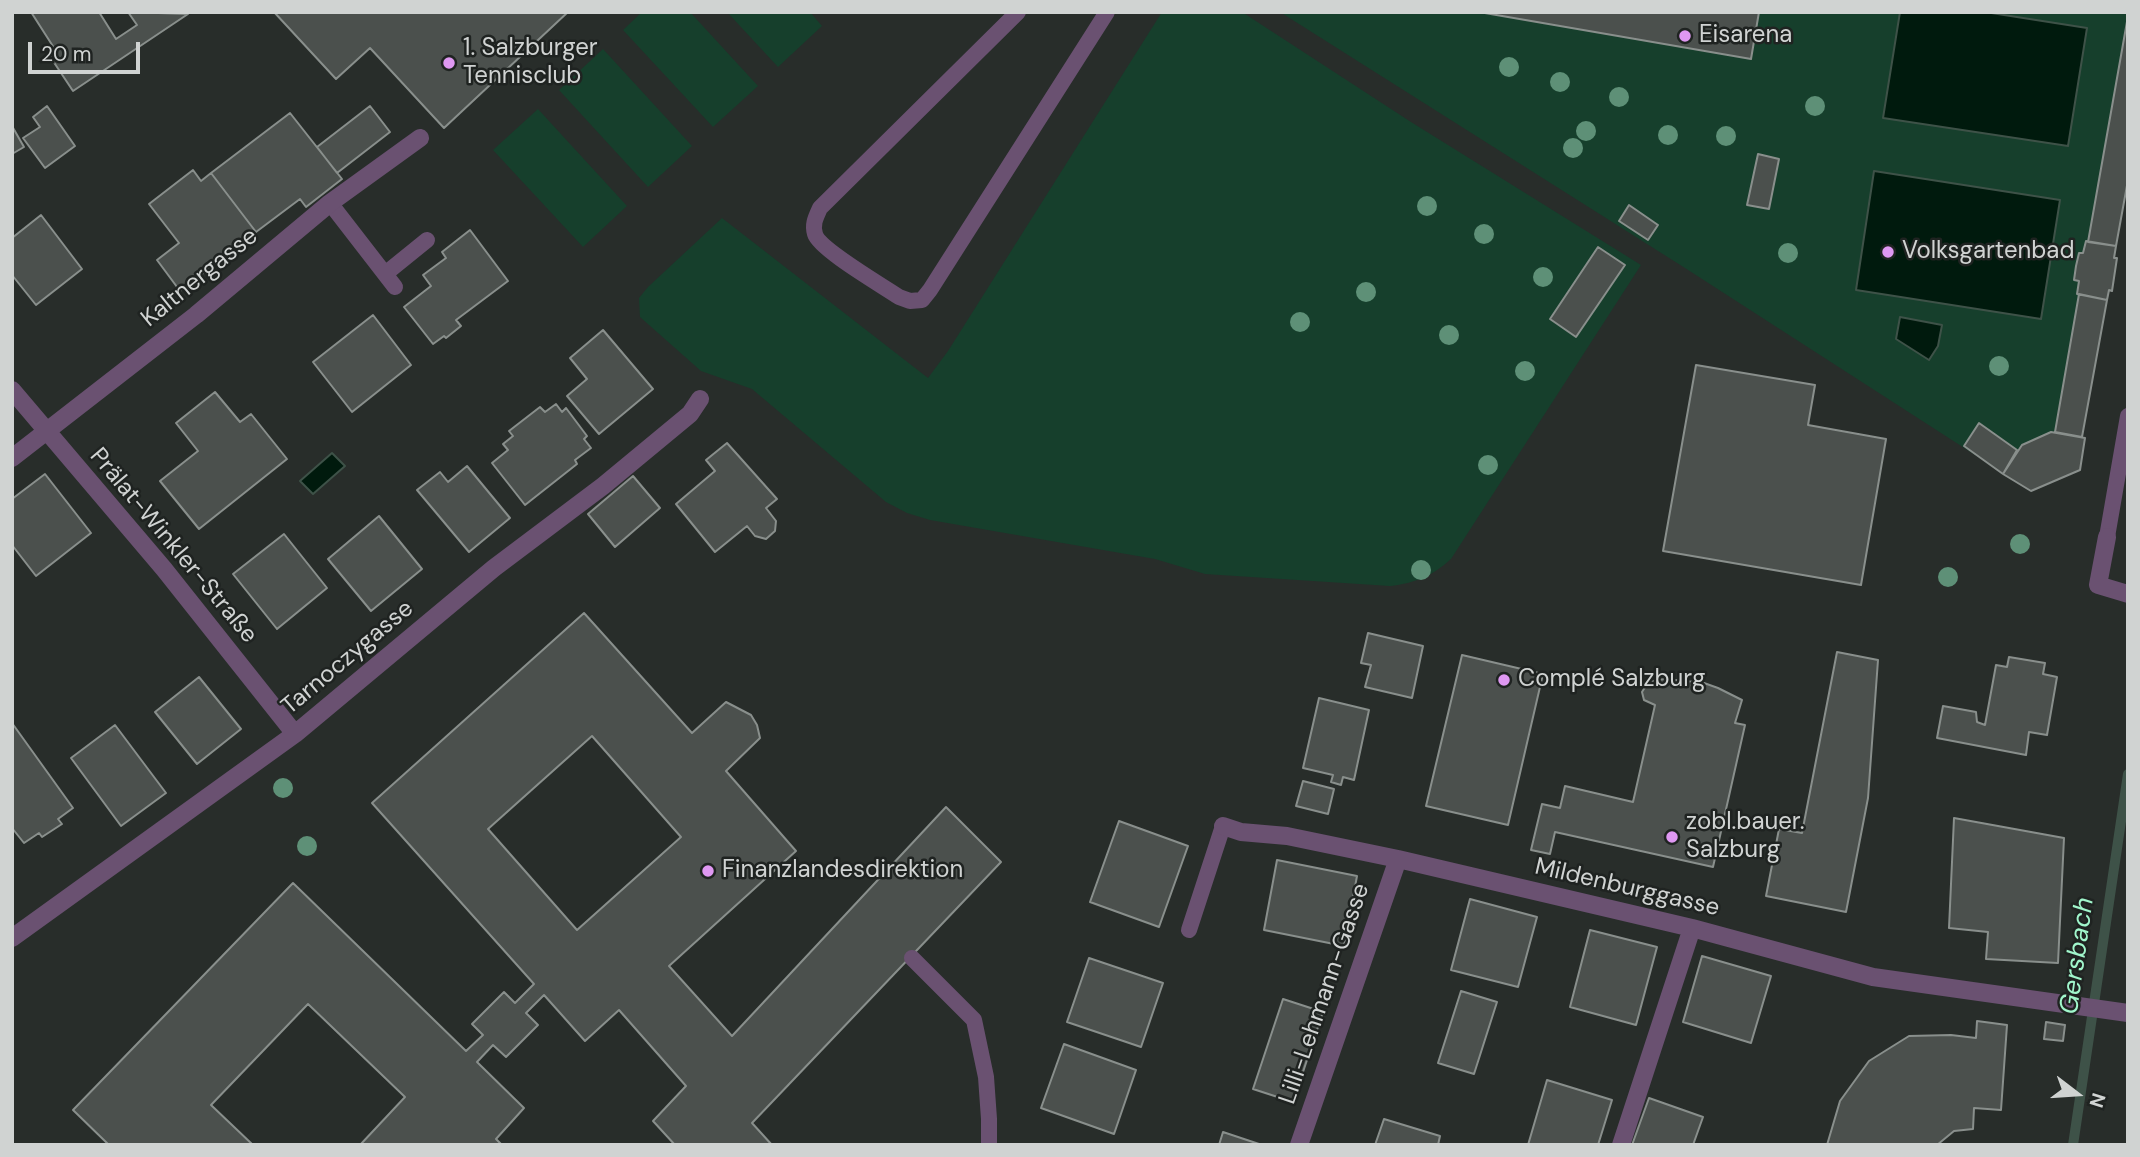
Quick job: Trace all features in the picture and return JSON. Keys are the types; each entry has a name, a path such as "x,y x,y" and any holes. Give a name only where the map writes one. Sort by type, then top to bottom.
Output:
{"street":[{"name":"Kaltnergasse","path":"12,458 196,315 330,204 420,138"},
{"name":"Prälat-Winkler-Straße","path":"12,390 164,569 295,734"},
{"name":"Tarnoczygasse","path":"12,938 295,734 494,568 603,486 690,414 700,399"},
{"path":"2107,537 2098,585 2128,594"},
{"name":"Mildenburggasse","path":"1223,826 1241,832 1287,836 1398,859 1692,928 1873,977 2127,1013"},
{"name":"Lilli-Lehmann-Gasse","path":"1299,1145 1398,859"},
{"path":"1621,1145 1692,928"}],"lane":[{"path":"1018,12 820,208 813,223 815,237 826,248 899,297 910,301 922,300 930,290 1107,12"},
{"path":"330,204 390,280 427,240"},
{"path":"2107,537 2128,416"},
{"name":"Mildenburggasse","path":"1189,930 1223,826"},
{"path":"912,958 974,1020 986,1077 989,1145"}],"shaded area":[{"path":"642,12 690,12 758,86 713,127 623,30"},
{"path":"727,12 810,12 822,26 778,67"},
{"path":"1162,12 1242,12 1411,122 1641,265 1451,559 1423,578 1390,586 1205,574 1155,559 930,520 907,513 886,502 752,389 701,371 640,317 639,298 648,287 722,218 928,378 948,351"},
{"name":"Volksgartenbad","path":"1280,12 1479,12 1751,59 1759,12 2128,12 2128,180 2114,257 2117,258 2112,291 2109,291 2082,436 2085,438 2080,470 2031,491"},
{"path":"1900,12 1985,12 2087,28 2068,146 1883,118"},
{"path":"603,49 692,146 648,187 559,90"},
{"path":"538,109 627,206 583,247 493,150"},
{"path":"1874,171 2060,200 2041,319 1856,290"},
{"path":"1900,317 1942,325 1938,346 1929,360 1896,339"},
{"path":"332,453 345,466 313,494 300,481"}],"building":[{"path":"31,12 99,12 116,39 137,25 128,12 188,14 73,91 49,55 56,51"},
{"name":"1. Salzburger Tennisclub","path":"274,12 568,12 444,128 370,48 336,79"},
{"name":"Eisarena","path":"1479,12 1759,12 1751,59"},
{"path":"2128,16 2128,180 2116,246 2088,242"},
{"path":"47,106 75,146 45,168 23,138 40,127 33,117"},
{"path":"370,106 390,132 337,173 317,147"},
{"path":"290,113 342,179 306,207 300,199 256,232 211,173"},
{"path":"12,126 24,147 12,154"},
{"path":"1758,154 1779,159 1769,209 1747,205"},
{"path":"193,170 201,181 211,173 256,232 180,291 157,260 179,243 149,204"},
{"path":"1629,205 1658,225 1648,240 1619,221"},
{"path":"41,215 82,269 36,305 12,275 12,238"},
{"path":"470,230 508,281 456,320 461,326 433,344 404,307 431,286 423,275 446,258 442,252"},
{"path":"2086,241 2116,246 2112,291 2109,290 2107,300 2077,294 2079,281 2074,280 2076,266"},
{"path":"1598,247 1625,265 1576,337 1550,319"},
{"path":"2079,294 2107,300 2082,437 2055,432"},
{"path":"373,315 411,365 352,412 313,362"},
{"path":"603,330 653,389 599,434 567,396 587,379 570,358"},
{"path":"1696,365 1815,385 1808,425 1886,439 1861,585 1663,551"},
{"path":"215,392 240,422 251,414 287,459 199,529 160,481 198,451 176,423"},
{"path":"556,404 562,412 566,408 587,436 584,439 591,448 575,460 577,464 525,505 492,463 508,450 503,444 513,436 509,431 540,407 545,412"},
{"path":"1979,423 2017,450 2003,474 1964,446"},
{"path":"2051,432 2085,438 2080,470 2031,491 2003,474 2022,445"},
{"path":"727,443 777,499 766,508 776,521 775,531 766,539 755,536 747,526 715,552 676,504 715,471 706,460"},
{"path":"467,466 510,518 469,552 417,490 440,472 448,482"},
{"path":"45,474 91,533 36,576 12,545 12,499"},
{"path":"633,476 660,508 615,547 588,514"},
{"path":"379,516 422,569 371,611 328,559"},
{"path":"284,534 327,588 277,629 233,574"},
{"name":"Finanzlandesdirektion","path":"584,613 692,733 726,702 751,715 757,725 760,738 726,771 796,851 669,966 732,1036 946,807 1001,862 752,1123 772,1145 675,1145 653,1121 686,1086 619,1010 585,1041 544,995 526,1013 538,1025 506,1057 493,1045 477,1062 524,1108 496,1139 502,1145 360,1145 405,1097 308,1004 211,1105 253,1145 109,1145 73,1110 293,883 466,1051 483,1035 472,1024 504,992 515,1003 534,984 372,803","holes":["592,736 681,837 577,930 488,829"]},
{"path":"1368,633 1423,646 1412,698 1365,687 1371,665 1361,663"},
{"path":"1837,652 1878,660 1868,798 1846,912 1766,896 1779,829 1802,833"},
{"path":"1462,655 1543,674 1508,825 1426,806"},
{"path":"2009,657 2045,663 2043,674 2057,677 2047,735 2029,732 2026,755 1937,738 1943,706 1976,712 1977,722 1985,725 1996,665 2007,667"},
{"path":"199,677 241,729 197,764 155,712"},
{"path":"1666,679 1704,683 1742,700 1735,723 1745,725 1713,867 1555,832 1550,854 1531,850 1542,804 1560,808 1565,786 1633,802 1655,705 1644,700 1642,692 1647,684"},
{"path":"1319,698 1369,710 1354,780 1343,777 1341,785 1331,782 1333,775 1303,768"},
{"path":"12,723 73,808 58,819 62,824 42,837 39,833 24,843 12,828"},
{"path":"115,725 166,793 121,826 71,758"},
{"path":"1303,781 1334,789 1328,814 1296,806"},
{"path":"1954,818 2064,838 2058,963 1986,959 1988,932 1949,928"},
{"path":"1119,821 1188,846 1159,927 1090,902"},
{"path":"1277,860 1357,876 1344,946 1264,930"},
{"path":"1470,899 1537,917 1518,987 1451,970"},
{"path":"1590,930 1657,947 1636,1025 1570,1007"},
{"path":"1702,956 1771,976 1751,1043 1683,1022"},
{"path":"1089,958 1163,983 1141,1047 1067,1022"},
{"path":"1461,991 1497,1002 1474,1074 1438,1063"},
{"path":"1283,999 1323,1012 1293,1102 1253,1089"},
{"path":"1977,1021 2007,1025 2001,1110 1974,1108 1973,1129 1954,1131 1937,1145 1827,1145 1840,1101 1869,1061 1909,1036 1951,1035 1976,1038"},
{"path":"2046,1022 2065,1025 2063,1041 2044,1039"},
{"path":"1064,1044 1136,1070 1114,1134 1041,1108"},
{"path":"1547,1080 1612,1100 1598,1145 1528,1145"},
{"path":"1649,1098 1703,1117 1693,1145 1632,1145"},
{"path":"1384,1119 1440,1136 1438,1145 1375,1145"},
{"path":"1223,1132 1262,1145 1219,1145"}],"waterway":[{"name":"Gersbach","path":"2073,1145 2128,774"}],"place":[{"name":"Eisarena","path":"1685,36"},
{"name":"1. Salzburger Tennisclub","path":"449,63"},
{"name":"Volksgartenbad","path":"1888,252"},
{"name":"Complé Salzburg","path":"1504,680"},
{"name":"zobl.bauer. Salzburg","path":"1672,837"},
{"name":"Finanzlandesdirektion","path":"708,871"}]}
